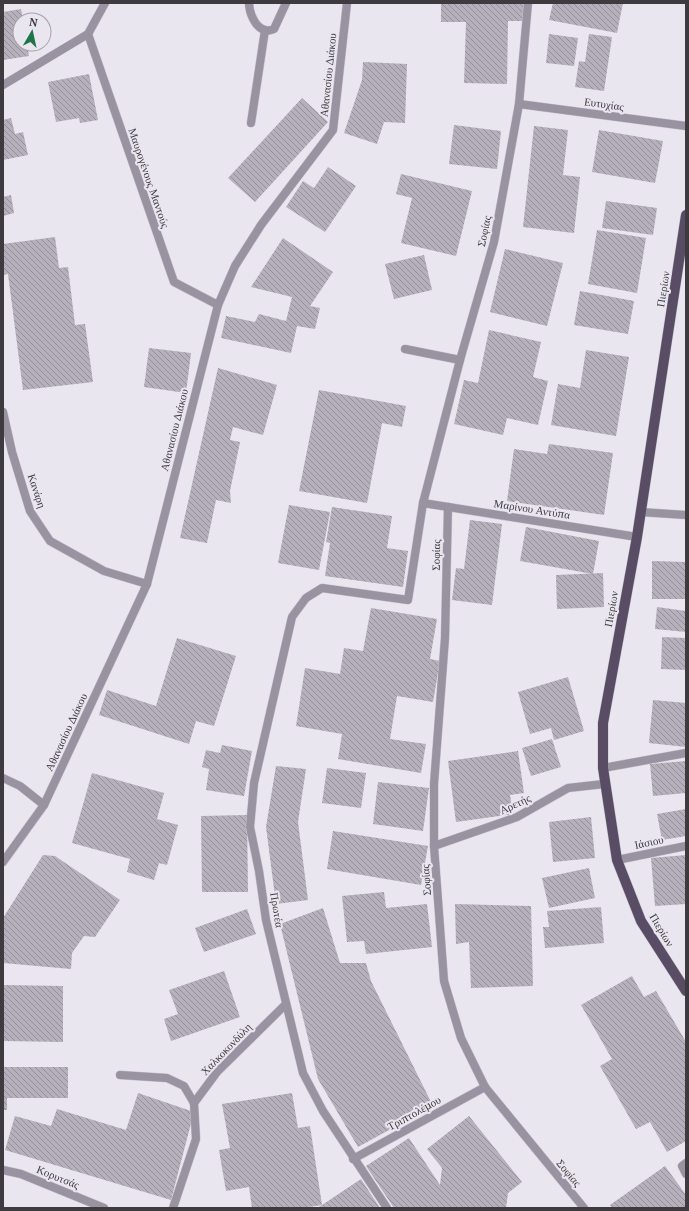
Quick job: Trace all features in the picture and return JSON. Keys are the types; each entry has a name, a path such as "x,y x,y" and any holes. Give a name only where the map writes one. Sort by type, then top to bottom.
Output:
{"main road":[{"name":"Πιερίων","path":"686,215 636,537 603,723 604,784 617,860 641,921 686,991"}],"street":[{"path":"3,85 88,34 105,3"},
{"path":"249,3 249,12 260,28 265,30 274,29 286,3"},
{"name":"Αθανασίου Διάκου","path":"3,862 44,805 146,584 218,305 235,266 261,225 333,130 347,3"},
{"name":"Σοφίας","path":"306,598 322,588 408,600 423,503 460,360 494,242 518,104 528,3"},
{"path":"251,124 265,30"},
{"name":"Μαυρογένους Μαντούς","path":"88,34 174,282 218,305"},
{"name":"Ευτυχίας","path":"518,104 686,126"},
{"path":"405,349 460,360"},
{"name":"Κανάρη","path":"3,412 12,452 30,511 50,541 104,571 146,584"},
{"name":"Μαρίνου Αντύπα","path":"423,503 636,537"},
{"name":"Σοφίας","path":"448,507 445,638 434,784 434,846 444,981 461,1038 485,1087 584,1208"},
{"path":"640,512 686,515"},
{"name":"Πρωτέα","path":"306,598 292,617 254,783 250,827 259,870 266,920 303,1073 323,1111 353,1159 387,1208"},
{"path":"603,768 686,753"},
{"path":"3,778 20,786 44,805"},
{"name":"Αρετής","path":"434,846 517,817 568,788 604,784"},
{"name":"Ιάσιου","path":"617,860 686,846"},
{"name":"Χαλκοκονδύλη","path":"194,1103 217,1072 286,1004"},
{"path":"120,1075 167,1078 184,1086 194,1103 196,1139 173,1208"},
{"name":"Τριπτολέμου","path":"353,1159 485,1087"},
{"path":"686,1163 682,1166 686,1174"},
{"name":"Κορυτσάς","path":"3,1170 21,1174 104,1208"}],"building":[{"path":"441,3 525,3 524,21 508,21 507,84 464,83 466,22 441,22"},
{"path":"553,3 623,3 617,33 549,20"},
{"path":"21,9 22,12 12,12 12,52 28,52 29,56 3,60 3,12"},
{"path":"549,34 578,38 574,66 546,63"},
{"path":"589,34 612,37 604,91 575,87 579,61 585,62"},
{"path":"363,62 407,64 405,123 384,122 377,144 344,133 362,80"},
{"path":"89,74 98,120 80,123 79,118 56,122 48,82"},
{"path":"302,98 328,122 255,202 228,178"},
{"path":"11,118 15,134 23,132 28,155 3,160 3,120"},
{"path":"454,125 501,131 497,169 449,164"},
{"path":"534,126 568,130 563,175 580,177 574,233 523,227"},
{"path":"599,130 663,141 655,183 592,172"},
{"path":"328,167 356,186 325,232 286,207 303,181 314,188"},
{"path":"401,174 472,191 456,256 401,243 412,198 396,194"},
{"path":"11,195 14,213 3,216 3,197"},
{"path":"606,201 657,208 653,235 602,228"},
{"path":"597,230 646,238 637,293 588,284"},
{"path":"55,237 59,268 68,267 75,325 85,324 93,382 23,390 8,274 3,275 3,244"},
{"path":"283,238 333,272 310,306 320,308 315,329 297,326 291,353 221,338 226,316 255,322 259,314 286,321 292,297 251,287"},
{"path":"505,249 563,263 547,326 490,312"},
{"path":"424,255 432,290 394,299 385,264"},
{"path":"580,291 634,301 628,334 574,325"},
{"path":"489,330 541,342 533,377 548,381 538,425 507,418 503,435 454,424 464,380 478,383"},
{"path":"149,348 191,353 186,393 144,387"},
{"path":"586,350 629,357 616,436 551,425 558,384 580,388"},
{"path":"218,368 277,385 263,435 233,427 230,440 240,442 230,491 231,503 216,500 207,543 180,538"},
{"path":"319,390 406,406 402,427 382,423 367,503 299,491"},
{"path":"549,444 613,453 604,515 507,501 514,449 547,454"},
{"path":"289,505 330,512 319,570 278,563"},
{"path":"332,507 392,516 387,548 408,551 403,587 325,576 330,543 326,542"},
{"path":"470,520 502,524 492,605 452,600 456,568 464,569"},
{"path":"526,527 599,541 593,574 520,561"},
{"path":"652,561 686,562 686,599 652,599"},
{"path":"603,573 604,607 557,609 556,575"},
{"path":"657,607 686,611 686,632 655,629"},
{"path":"371,608 437,619 430,659 440,661 433,702 397,696 390,739 426,744 421,773 338,759 342,734 296,726 305,668 340,674 344,648 363,651"},
{"path":"662,637 686,638 686,670 661,669"},
{"path":"177,638 236,656 214,726 196,721 189,744 99,715 107,690 156,706"},
{"path":"568,677 584,731 554,740 551,728 530,734 518,692"},
{"path":"653,700 686,703 686,747 649,743"},
{"path":"552,739 561,767 531,776 522,748"},
{"path":"222,745 252,751 244,796 206,790 209,769 202,767 206,750 220,753"},
{"path":"518,751 524,793 510,795 513,814 456,822 448,761"},
{"path":"686,761 686,793 653,796 650,764"},
{"path":"276,766 306,769 298,822 308,900 276,904 266,827"},
{"path":"327,768 366,773 361,808 322,803"},
{"path":"92,773 164,793 157,819 178,825 167,865 159,863 154,880 127,872 130,859 72,843"},
{"path":"378,782 429,788 423,831 373,824"},
{"path":"686,809 686,836 662,840 657,814"},
{"path":"247,815 248,892 202,892 201,816"},
{"path":"591,817 595,858 553,862 549,822"},
{"path":"333,831 428,846 421,885 327,869"},
{"path":"43,855 55,856 120,900 95,937 84,936 72,953 71,969 3,963 3,918"},
{"path":"686,855 686,904 655,906 651,858"},
{"path":"589,868 595,898 549,908 542,878"},
{"path":"384,892 386,908 427,904 432,947 366,954 364,941 347,942 342,896"},
{"path":"455,904 531,906 533,986 471,988 469,942 456,944"},
{"path":"601,907 604,943 545,948 543,927 549,927 547,911"},
{"path":"323,908 340,963 366,963 371,981 433,1106 358,1147 318,1079 280,924"},
{"path":"247,909 256,934 204,952 195,928"},
{"path":"224,971 240,1017 171,1041 164,1019 178,1014 169,990"},
{"path":"632,976 644,997 656,991 686,1042 686,1141 667,1152 650,1122 636,1129 600,1066 612,1059 581,1005"},
{"path":"3,985 63,986 63,1042 3,1041"},
{"path":"3,1067 68,1067 68,1098 7,1098 7,1110 3,1110"},
{"path":"138,1093 194,1112 171,1200 5,1150 15,1116 51,1126 57,1109 126,1130"},
{"path":"292,1093 298,1128 310,1126 322,1205 303,1208 252,1208 249,1187 226,1191 219,1150 230,1148 222,1104"},
{"path":"469,1116 522,1182 508,1193 506,1208 394,1208 366,1166 409,1138 440,1185 442,1168 427,1149"},
{"path":"665,1166 686,1195 686,1208 612,1208 610,1205"},
{"path":"361,1179 380,1208 317,1208 322,1205"}]}
